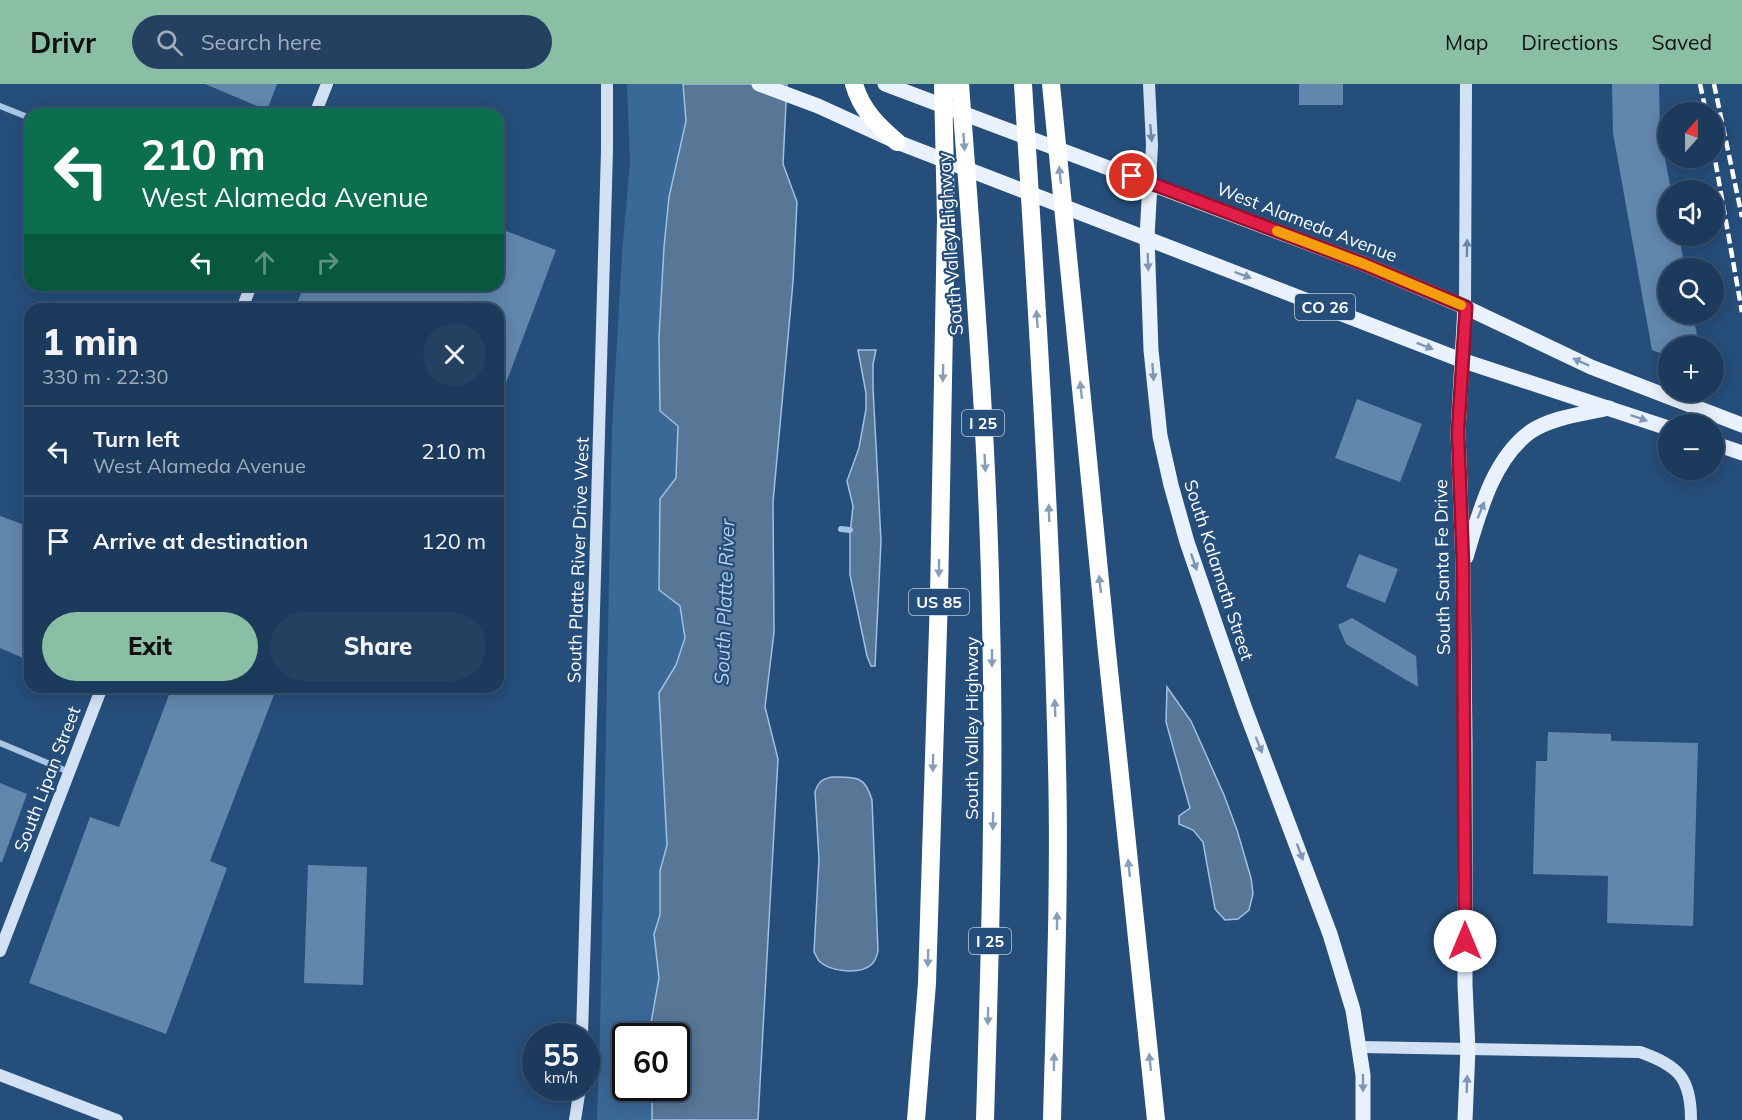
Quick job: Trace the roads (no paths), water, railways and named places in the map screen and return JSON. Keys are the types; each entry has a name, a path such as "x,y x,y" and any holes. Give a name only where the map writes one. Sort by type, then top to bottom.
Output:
{"highway":[{"path":"854,84 862,105 869,115 897,142"},
{"name":"US 85","path":"916,1120 927,983 939,596 946,219 944,84"},
{"name":"South Valley Highway","path":"960,84 983,422 991,619 993,793 985,1120"},
{"path":"1023,84 1046,455 1058,766 1057,957 1052,1120"},
{"path":"1051,84 1156,1120"}],"main road":[{"name":"CO 26","path":"759,84 818,106 897,142 1461,360"},
{"name":"West Alameda Avenue","path":"891,86 1364,264 1466,307 1591,367 1742,425"},
{"name":"South Kalamath Street","path":"1150,183 1147,237 1154,390 1160,436 1171,485 1187,542 1245,709 1330,934 1353,1010 1360,1047"},
{"name":"South Santa Fe Drive","path":"1466,307 1458,432 1463,566 1468,1049 1466,1120"},
{"path":"1461,360 1658,425"},
{"path":"1463,566 1478,518 1497,473 1517,444 1532,432 1552,423 1609,408"},
{"path":"1724,447 1742,453"},
{"path":"1360,1047 1363,1076 1363,1120"}],"street":[{"path":"317,108 327,84"},
{"name":"South Platte River Drive West","path":"582,1023 607,84"},
{"name":"South Kalamath Street","path":"1149,84 1152,145 1150,183"},
{"name":"South Santa Fe Drive","path":"1466,84 1466,307"},
{"path":"0,106 24,116"},
{"name":"South Lipan Street","path":"0,951 100,693"},
{"path":"0,743 70,772"},
{"path":"1360,1047 1640,1052 1661,1059 1679,1073 1691,1097 1691,1120"},
{"path":"0,1075 117,1120"},
{"path":"576,1116 578,1101"}],"water":[{"name":"South Platte River","path":"683,84 787,84 783,164 797,202 793,282 773,502 774,632 765,707 778,759 758,1120 652,1120 652,1101 690,1101 690,1023 651,1023 659,978 654,934 660,915 660,871 667,845 659,693 676,665 685,638 680,606 659,590 660,499 676,478 678,426 660,411 659,337 669,197 686,121"},
{"path":"858,350 876,350 873,364 873,388 881,541 875,666 871,666 867,656 850,575 853,506 847,481 859,448 866,409 866,393"},
{"path":"1167,687 1191,721 1237,830 1251,878 1253,894 1249,910 1238,919 1225,920 1215,909 1203,842 1193,830 1179,824 1179,816 1190,808 1166,722"},
{"path":"832,777 858,779 866,786 872,800 878,951 872,964 861,970 846,971 830,968 819,961 814,952 819,859 815,792 821,782"}],"waterway":[{"path":"841,529 850,530"}],"railway":[{"path":"1700,84 1704,102"},
{"path":"1714,84 1742,217"},
{"path":"1717,168 1742,312"}]}
